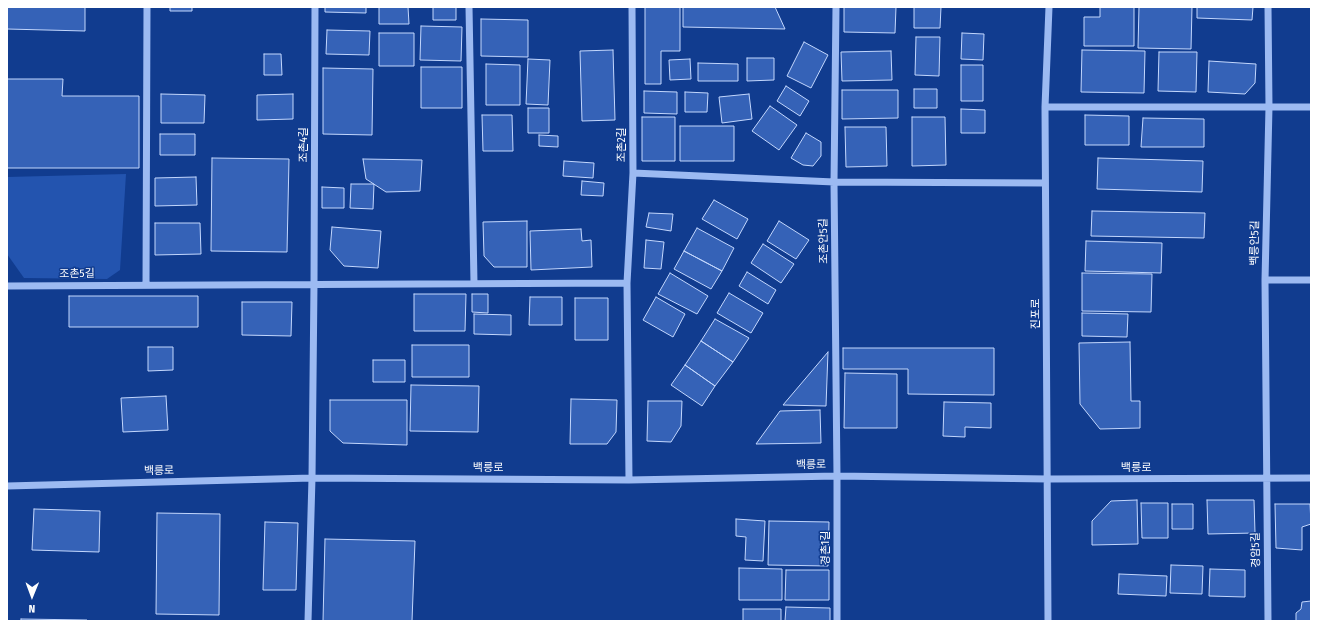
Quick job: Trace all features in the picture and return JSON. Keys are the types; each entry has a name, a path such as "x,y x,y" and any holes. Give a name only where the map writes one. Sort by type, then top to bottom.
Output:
{"street":[{"path":"147,7 146,285 627,283"},
{"name":"조촌4길","path":"312,478 315,7"},
{"path":"469,7 474,283"},
{"name":"조촌2길","path":"629,480 627,283 633,173 632,7"},
{"name":"조촌안5길","path":"836,7 834,182 838,476"},
{"name":"진포로","path":"1048,621 1045,106 1049,7"},
{"name":"백릉안5길","path":"1267,479 1265,280 1268,7"},
{"path":"1045,106 1311,107"},
{"path":"633,173 834,182 1046,183"},
{"path":"1265,280 1311,280"},
{"name":"조촌5길","path":"7,286 146,285"},
{"name":"백릉로","path":"7,486 312,478 629,480 838,476 1048,479 1311,478"},
{"name":"경촌1길","path":"838,476 838,621"},
{"path":"308,621 312,478"},
{"name":"경암5길","path":"1267,479 1268,621"}],"shaded area":[{"path":"126,174 120,270 107,279 24,278 7,254 7,177"}],"building":[{"path":"7,7 85,7 85,31 7,29"},
{"path":"170,7 192,7 192,11 170,11"},
{"path":"325,7 366,7 366,13 325,12"},
{"path":"379,7 408,7 409,24 379,24"},
{"path":"433,7 456,7 456,20 433,20"},
{"path":"645,7 680,7 680,51 661,51 661,84 645,84"},
{"path":"683,7 775,7 785,29 683,27"},
{"path":"844,7 896,7 895,33 844,32"},
{"path":"914,7 941,7 940,28 914,28"},
{"path":"1100,7 1134,7 1134,46 1084,46 1084,17 1100,17"},
{"path":"1139,7 1192,7 1191,49 1138,48"},
{"path":"1197,7 1253,7 1252,20 1197,18"},
{"path":"481,19 528,20 528,57 481,56"},
{"path":"421,26 462,27 461,61 420,60"},
{"path":"327,30 370,31 369,55 326,54"},
{"path":"379,33 414,33 414,66 379,66"},
{"path":"962,33 984,34 983,60 961,59"},
{"path":"916,37 940,37 939,76 915,75"},
{"path":"804,42 828,55 811,88 787,76"},
{"path":"613,50 615,120 582,121 580,51"},
{"path":"1082,50 1145,51 1144,93 1081,92"},
{"path":"891,51 892,80 842,81 841,52"},
{"path":"1159,52 1197,52 1196,92 1158,91"},
{"path":"264,54 281,54 282,75 264,75"},
{"path":"747,58 774,58 774,80 747,81"},
{"path":"528,59 550,60 548,105 526,104"},
{"path":"690,59 691,79 670,80 669,60"},
{"path":"1209,61 1256,64 1255,83 1245,94 1208,92"},
{"path":"698,63 738,64 738,81 698,81"},
{"path":"486,64 520,65 520,105 486,105"},
{"path":"961,65 983,65 983,101 961,101"},
{"path":"421,67 462,67 462,108 421,108"},
{"path":"323,68 373,69 372,135 323,134"},
{"path":"7,79 63,79 62,96 139,96 139,168 7,168"},
{"path":"786,86 809,101 800,116 777,101"},
{"path":"914,89 937,89 937,108 914,108"},
{"path":"842,90 898,90 898,118 842,119"},
{"path":"644,91 677,92 677,114 644,113"},
{"path":"685,92 708,93 707,112 685,112"},
{"path":"161,94 205,95 204,123 161,123"},
{"path":"293,94 293,119 257,120 257,95"},
{"path":"749,94 752,119 722,123 719,97"},
{"path":"770,106 797,125 779,150 752,131"},
{"path":"528,108 549,108 549,133 528,133"},
{"path":"961,109 985,110 985,133 961,133"},
{"path":"482,115 512,115 513,151 483,151"},
{"path":"1085,115 1129,116 1129,145 1085,145"},
{"path":"642,117 675,117 675,161 642,161"},
{"path":"912,117 945,117 946,165 912,166"},
{"path":"1143,118 1204,119 1204,147 1141,147"},
{"path":"680,126 734,126 734,161 680,161"},
{"path":"845,127 886,127 887,166 846,167"},
{"path":"806,133 821,142 821,156 813,166 803,165 791,158"},
{"path":"160,134 195,134 195,155 160,155"},
{"path":"539,135 558,136 558,147 539,146"},
{"path":"212,158 289,159 287,252 211,251"},
{"path":"1098,158 1203,161 1202,192 1097,189"},
{"path":"363,159 422,160 420,191 386,192 366,179"},
{"path":"564,161 594,163 593,178 563,176"},
{"path":"196,177 197,205 155,206 155,178"},
{"path":"582,181 604,183 603,196 581,195"},
{"path":"351,184 374,184 373,209 350,208"},
{"path":"322,187 344,188 344,208 322,208"},
{"path":"714,200 748,219 737,239 702,219"},
{"path":"1092,211 1205,213 1204,238 1091,236"},
{"path":"649,213 673,214 671,231 646,227"},
{"path":"527,221 527,267 494,267 484,256 483,222"},
{"path":"779,221 809,240 796,259 767,241"},
{"path":"155,223 200,223 201,254 155,255"},
{"path":"332,227 381,231 378,268 344,266 330,250"},
{"path":"697,228 734,248 722,271 684,251"},
{"path":"581,229 582,241 591,240 592,267 531,270 530,231"},
{"path":"646,240 664,242 661,269 644,268"},
{"path":"1086,241 1162,243 1161,273 1085,271"},
{"path":"763,244 794,264 781,283 751,263"},
{"path":"684,251 722,271 711,289 674,269"},
{"path":"747,272 776,290 768,304 739,286"},
{"path":"670,273 708,296 697,314 658,294"},
{"path":"1082,273 1152,274 1151,312 1082,311"},
{"path":"729,293 763,313 751,333 717,313"},
{"path":"414,294 466,294 465,331 414,331"},
{"path":"472,294 488,294 488,313 472,312"},
{"path":"69,296 198,296 198,327 69,327"},
{"path":"530,297 562,297 562,325 529,325"},
{"path":"656,297 685,314 673,337 643,320"},
{"path":"575,298 608,298 608,340 575,340"},
{"path":"242,302 292,302 291,336 242,335"},
{"path":"1082,313 1128,314 1127,337 1082,336"},
{"path":"474,314 511,315 511,335 474,334"},
{"path":"715,319 749,338 733,362 701,341"},
{"path":"701,341 733,362 715,386 685,365"},
{"path":"1130,342 1131,401 1140,401 1140,428 1100,429 1080,404 1079,343"},
{"path":"412,345 469,345 469,377 412,377"},
{"path":"148,347 173,347 173,370 148,371"},
{"path":"843,348 994,348 994,395 908,394 908,369 843,369"},
{"path":"828,352 826,406 783,405"},
{"path":"373,360 405,360 405,382 373,382"},
{"path":"685,365 715,386 702,406 671,385"},
{"path":"845,373 897,374 897,428 844,428"},
{"path":"411,385 479,386 478,432 410,431"},
{"path":"166,396 168,430 123,432 121,398"},
{"path":"571,399 617,400 616,432 607,444 570,444"},
{"path":"330,400 407,400 407,445 343,443 330,431"},
{"path":"648,401 682,401 681,426 671,442 647,441"},
{"path":"944,402 991,403 991,428 965,427 965,437 943,436"},
{"path":"820,410 821,443 756,444 780,411"},
{"path":"1137,500 1138,544 1092,545 1092,521 1111,501"},
{"path":"1207,500 1254,500 1255,533 1208,534"},
{"path":"1141,503 1168,503 1168,538 1142,538"},
{"path":"1172,504 1193,504 1193,529 1172,529"},
{"path":"1275,504 1310,504 1311,524 1302,527 1302,550 1276,548"},
{"path":"34,509 100,511 99,552 32,550"},
{"path":"157,513 220,514 219,615 156,614"},
{"path":"736,519 765,521 763,561 745,560 746,537 736,536"},
{"path":"769,521 829,522 828,566 768,565"},
{"path":"265,522 298,523 296,590 263,590"},
{"path":"325,539 415,541 412,621 323,621"},
{"path":"1171,565 1203,566 1202,594 1170,593"},
{"path":"739,568 782,569 782,600 739,600"},
{"path":"1210,569 1245,570 1245,597 1209,596"},
{"path":"786,570 829,570 829,600 785,600"},
{"path":"1119,574 1167,576 1166,596 1118,594"},
{"path":"1311,601 1311,621 1296,621 1296,613 1301,609 1302,602"},
{"path":"786,607 830,608 830,621 785,621"},
{"path":"743,609 781,609 781,621 743,621"},
{"path":"21,619 87,620 87,621 21,621"}]}
